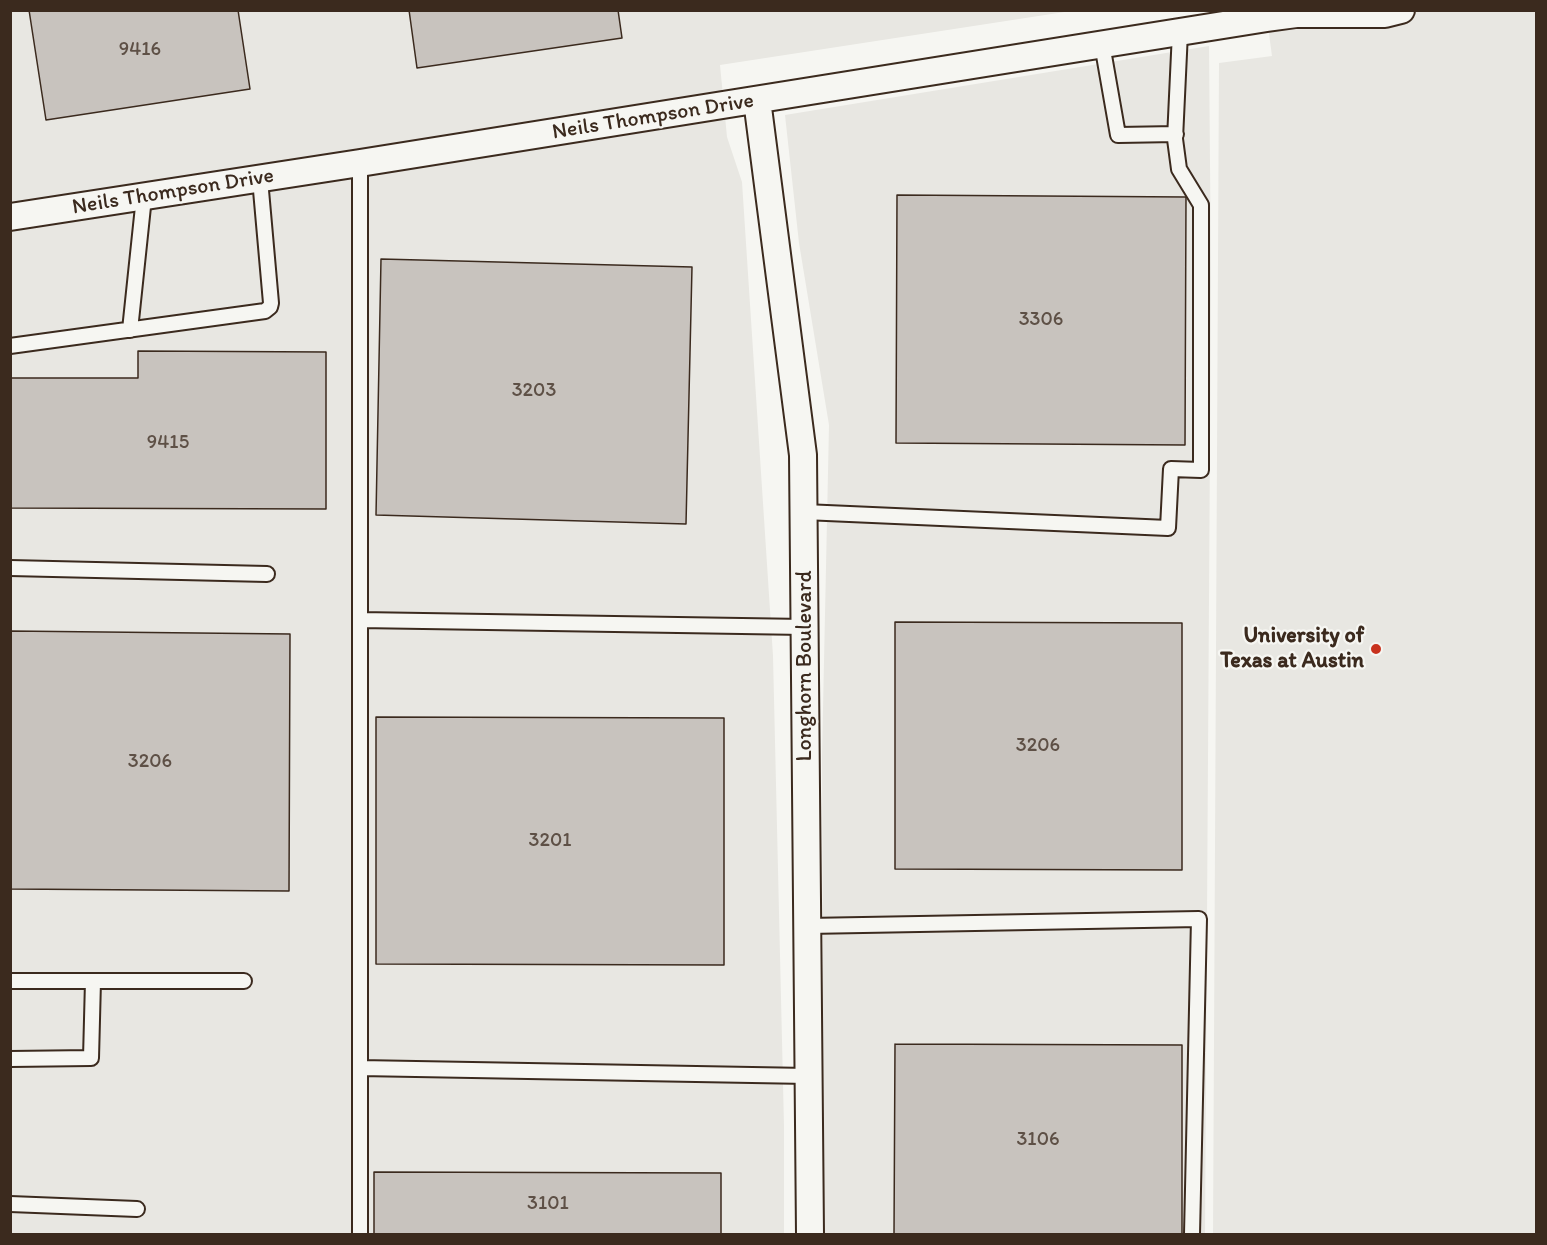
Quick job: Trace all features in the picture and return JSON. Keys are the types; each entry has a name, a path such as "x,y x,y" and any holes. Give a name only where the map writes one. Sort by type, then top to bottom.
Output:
{"street":[{"name":"Neils Thompson Drive","path":"10,217 360,164 1300,12 1385,14 1401,10"},
{"name":"Longhorn Boulevard","path":"757,100 803,455 810,1234"}],"lane":[{"path":"804,512 1168,528 1171,469 1201,470 1201,205 1179,169 1176,135 1180,32"},
{"path":"1102,44 1118,135 1176,135"},
{"path":"360,164 360,1234"},
{"path":"10,346 265,311 271,303 260,179"},
{"path":"129,330 144,197"},
{"path":"10,568 267,574"},
{"path":"360,620 805,627"},
{"path":"807,926 1198,919 1192,1234"},
{"path":"10,981 244,981"},
{"path":"10,1059 91,1058 93,981"},
{"path":"360,1068 808,1076"},
{"path":"10,1204 137,1209"}],"shaded area":[{"path":"10,11 1071,11 720,65 727,137 742,182 773,656 784,1126 784,1234 11,1234"},
{"name":"University of Texas at Austin","path":"1266,11 1536,11 1536,1234 1213,1234 1219,63 1272,56"},
{"path":"1209,46 1211,281 1205,1234 824,1234 822,756 829,425 799,243 785,115"}],"building":[{"path":"29,10 238,10 250,89 46,120"},
{"path":"409,10 618,10 622,38 417,68"},
{"path":"897,195 1186,197 1185,445 896,443"},
{"path":"381,259 692,267 686,524 376,515"},
{"path":"138,351 326,352 326,509 10,508 10,378 138,378"},
{"path":"895,622 1182,623 1182,870 895,869"},
{"path":"10,631 290,634 289,891 10,889"},
{"path":"376,717 724,718 724,965 376,964"},
{"path":"895,1044 1182,1045 1182,1234 894,1234"},
{"path":"374,1172 721,1173 721,1234 374,1234"}],"place":[{"name":"University of Texas at Austin","path":"1376,649"}]}
